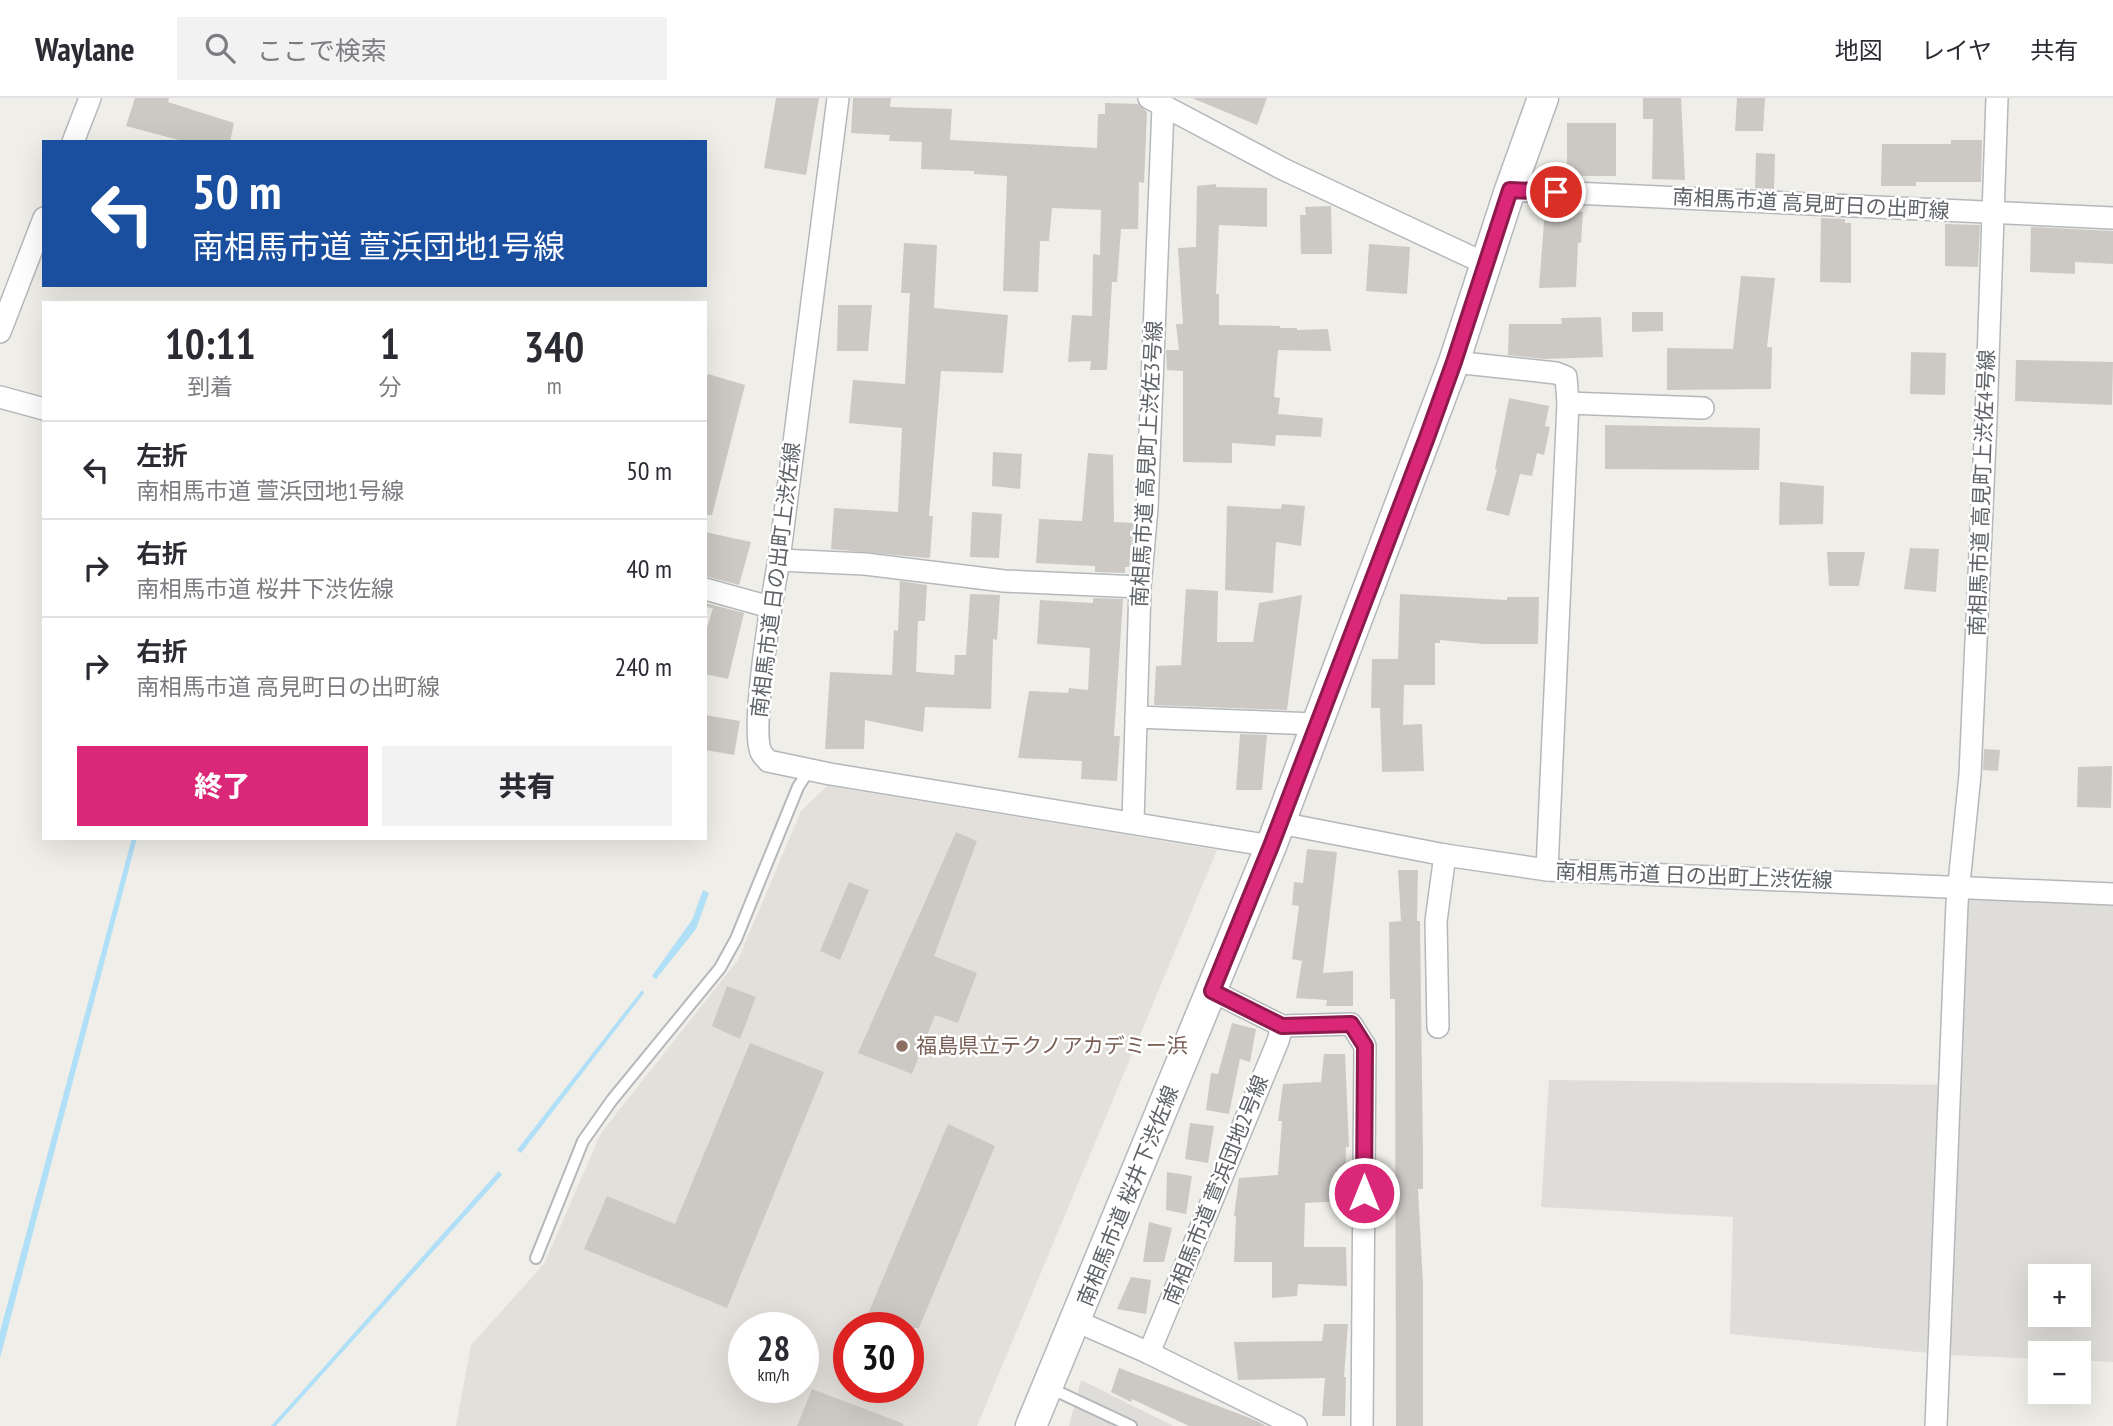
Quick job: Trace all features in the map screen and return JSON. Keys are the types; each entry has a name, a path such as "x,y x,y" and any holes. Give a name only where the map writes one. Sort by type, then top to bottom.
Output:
{"street":[{"path":"74,140 90,98"},
{"name":"南相馬市道 日の出町上渋佐線","path":"838,98 779,560 770,607 758,728 761,752 768,761 809,770 1133,822 1276,834 1547,870 2113,894"},
{"name":"南相馬市道 桜井下渋佐線","path":"1031,1426 1276,834 1454,362 1543,98"},
{"name":"南相馬市道 高見町上渋佐4号線","path":"1936,1426 1959,888 1970,775 1997,98"},
{"path":"1156,102 1285,170 1486,264"},
{"name":"南相馬市道 高見町上渋佐3号線","path":"1133,822 1140,587 1147,508 1156,102"},
{"name":"南相馬市道 高見町日の出町線","path":"1510,190 2113,218"},
{"path":"0,331 42,223"},
{"path":"1454,362 1556,373 1566,377 1568,404 1547,870"},
{"path":"0,397 42,408"},
{"path":"1568,404 1703,408"},
{"path":"779,560 865,564 1004,581 1140,587"},
{"path":"707,590 770,607"},
{"path":"1136,717 1317,724"},
{"path":"1438,1027 1436,921 1445,855"},
{"path":"1212,991 1282,1026 1351,1024 1365,1046 1362,1426"},
{"name":"南相馬市道 萱浜団地2号線","path":"1149,1353 1268,1066 1282,1026"},
{"path":"1076,1321 1149,1353 1296,1426"}],"lane":[{"path":"536,1258 583,1141 612,1100 720,968 736,939 798,787 809,770"},
{"path":"1048,1387 1131,1426"}],"shaded area":[{"name":"福島県立テクノアカデミー浜","path":"827,786 1217,850 977,1426 456,1426 471,1345 544,1264 601,1133 738,960 801,811"},
{"path":"1967,898 2113,903 2113,1362 2091,1361 2091,1341 2028,1341 2028,1358 1950,1355 1730,1334 1733,1217 1541,1207 1549,1080 1959,1085"},
{"path":"1081,1380 1173,1426 1069,1426"}],"water":[{"path":"131,840 136,840 0,1358 0,1332"},
{"path":"703,890 709,893 696,929 656,979 652,976 692,920"},
{"path":"642,990 644,993 521,1153 517,1150"},
{"path":"499,1171 502,1175 276,1426 271,1426"}],"building":[{"path":"135,98 169,98 168,102 234,123 230,140 178,140 126,126"},
{"path":"776,98 819,98 806,175 764,168"},
{"path":"853,98 891,98 890,107 952,109 950,140 1097,148 1098,114 1105,114 1105,103 1138,104 1147,112 1144,183 1139,182 1138,229 1121,229 1117,282 1112,282 1107,370 1090,370 1091,361 1068,362 1072,315 1092,316 1093,254 1100,255 1101,210 1052,208 1049,241 1040,241 1038,292 1003,291 1007,176 974,174 974,171 921,169 922,142 889,141 890,135 851,133"},
{"path":"1192,98 1267,98 1257,125"},
{"path":"1643,98 1681,98 1685,180 1652,179 1653,119 1643,119"},
{"path":"1737,98 1765,98 1763,131 1735,131"},
{"path":"1567,123 1616,123 1616,176 1567,176"},
{"path":"1951,140 1982,140 1981,182 1916,182 1916,186 1881,186 1882,144 1951,144"},
{"path":"1756,153 1775,154 1774,189 1755,188"},
{"path":"1216,184 1216,187 1267,188 1267,227 1219,225 1216,294 1219,294 1219,325 1280,326 1297,330 1328,329 1331,351 1278,350 1274,397 1280,398 1278,414 1323,418 1321,437 1276,435 1275,446 1232,443 1232,463 1183,462 1183,371 1167,370 1166,350 1179,350 1176,324 1183,324 1178,248 1196,247 1197,186"},
{"path":"1331,206 1332,254 1301,254 1300,215 1306,215 1305,207"},
{"path":"1545,209 1583,212 1576,287 1539,288"},
{"path":"1821,218 1845,219 1845,223 1851,223 1851,283 1820,282"},
{"path":"1945,224 1980,225 1978,267 1945,266"},
{"path":"2031,227 2113,231 2113,264 2075,262 2075,274 2030,272"},
{"path":"904,243 937,245 934,308 1008,315 1003,373 941,371 928,558 831,549 834,508 898,512 902,428 849,423 853,380 905,384 910,293 901,293"},
{"path":"1369,244 1410,247 1407,294 1366,291"},
{"path":"1741,276 1775,278 1767,347 1772,347 1771,389 1667,390 1667,348 1733,349"},
{"path":"838,305 872,305 868,351 837,351"},
{"path":"1632,312 1663,312 1663,331 1632,332"},
{"path":"1601,317 1603,357 1545,359 1508,355 1509,324 1562,324 1561,318"},
{"path":"1911,352 1946,353 1945,395 1910,394"},
{"path":"2016,360 2113,362 2112,405 2015,401"},
{"path":"708,374 745,385 712,515 707,515"},
{"path":"1509,398 1549,406 1545,426 1550,427 1544,455 1537,453 1532,476 1520,474 1509,516 1486,510 1497,469"},
{"path":"1605,425 1760,428 1759,470 1605,469"},
{"path":"993,452 1022,454 1020,489 992,486"},
{"path":"1088,453 1113,455 1114,522 1133,523 1129,567 1125,567 1125,573 1095,572 1095,566 1036,563 1039,519 1082,521"},
{"path":"1780,482 1824,486 1823,524 1779,525"},
{"path":"1282,504 1305,506 1301,546 1276,542 1273,593 1225,590 1227,506 1281,509"},
{"path":"972,512 1002,514 999,558 970,557"},
{"path":"707,532 751,542 739,585 707,577"},
{"path":"1910,548 1939,549 1936,592 1904,589"},
{"path":"1827,552 1865,552 1859,586 1829,586"},
{"path":"900,581 927,585 925,621 918,621 916,672 954,675 955,655 966,655 970,594 1000,595 997,640 993,639 991,709 925,707 923,732 865,720 864,749 825,749 830,672 892,675 894,630 898,631"},
{"path":"1186,589 1218,591 1217,642 1253,642 1259,603 1302,595 1287,710 1154,705 1156,666 1181,665"},
{"path":"1400,594 1507,600 1507,597 1539,597 1538,644 1483,644 1440,640 1440,643 1435,643 1435,685 1404,685 1403,725 1422,724 1424,771 1382,772 1380,708 1371,708 1372,659 1398,659"},
{"path":"1093,598 1123,599 1114,736 1120,736 1117,781 1081,779 1082,761 1018,758 1029,691 1068,693 1069,688 1088,690 1090,648 1037,644 1040,600 1093,603"},
{"path":"707,604 744,613 728,679 707,674 707,628 713,608 707,607"},
{"path":"707,715 740,721 734,755 707,750"},
{"path":"1240,734 1267,735 1262,790 1236,790"},
{"path":"1984,749 2000,750 1998,771 1983,770"},
{"path":"2112,766 2111,808 2077,807 2078,767"},
{"path":"956,832 977,841 934,956 977,973 958,1023 935,1015 912,1074 858,1053"},
{"path":"1307,849 1337,852 1323,973 1353,971 1353,1006 1326,1006 1327,1000 1296,998 1302,961 1292,959 1299,906 1292,905 1294,882 1303,883"},
{"path":"1398,870 1418,870 1423,1189 1418,1189 1423,1285 1423,1426 1396,1426 1395,999 1390,999 1389,922 1401,921"},
{"path":"849,882 869,890 840,960 820,951"},
{"path":"727,986 756,997 740,1039 712,1026"},
{"path":"1232,1023 1256,1029 1250,1062 1240,1059 1229,1114 1206,1110 1211,1073 1218,1074"},
{"path":"750,1043 824,1072 727,1308 584,1249 607,1196 675,1224"},
{"path":"1324,1054 1345,1054 1349,1147 1346,1147 1345,1201 1305,1203 1304,1247 1346,1247 1347,1286 1298,1284 1297,1296 1272,1298 1272,1262 1234,1262 1234,1216 1239,1178 1278,1175 1282,1121 1278,1121 1283,1084 1321,1082"},
{"path":"1190,1123 1214,1126 1208,1163 1185,1159"},
{"path":"948,1124 995,1146 924,1316 924,1312 869,1312"},
{"path":"1167,1172 1192,1176 1186,1214 1166,1210"},
{"path":"1149,1222 1172,1228 1164,1262 1143,1262"},
{"path":"1131,1277 1151,1280 1146,1314 1117,1309"},
{"path":"1324,1324 1348,1324 1344,1377 1345,1416 1322,1416 1325,1378 1238,1380 1234,1342 1322,1341"},
{"path":"1119,1368 1266,1426 1189,1426 1111,1392"},
{"path":"819,1392 833,1397 833,1403 849,1403 904,1424 903,1426 797,1426 806,1403 819,1403"}],"place":[{"name":"福島県立テクノアカデミー浜","path":"902,1046"}],"route":[{"path":"1364,1193 1365,1046 1351,1024 1282,1026 1212,991 1271,846 1426,440 1510,190 1556,192"}]}
